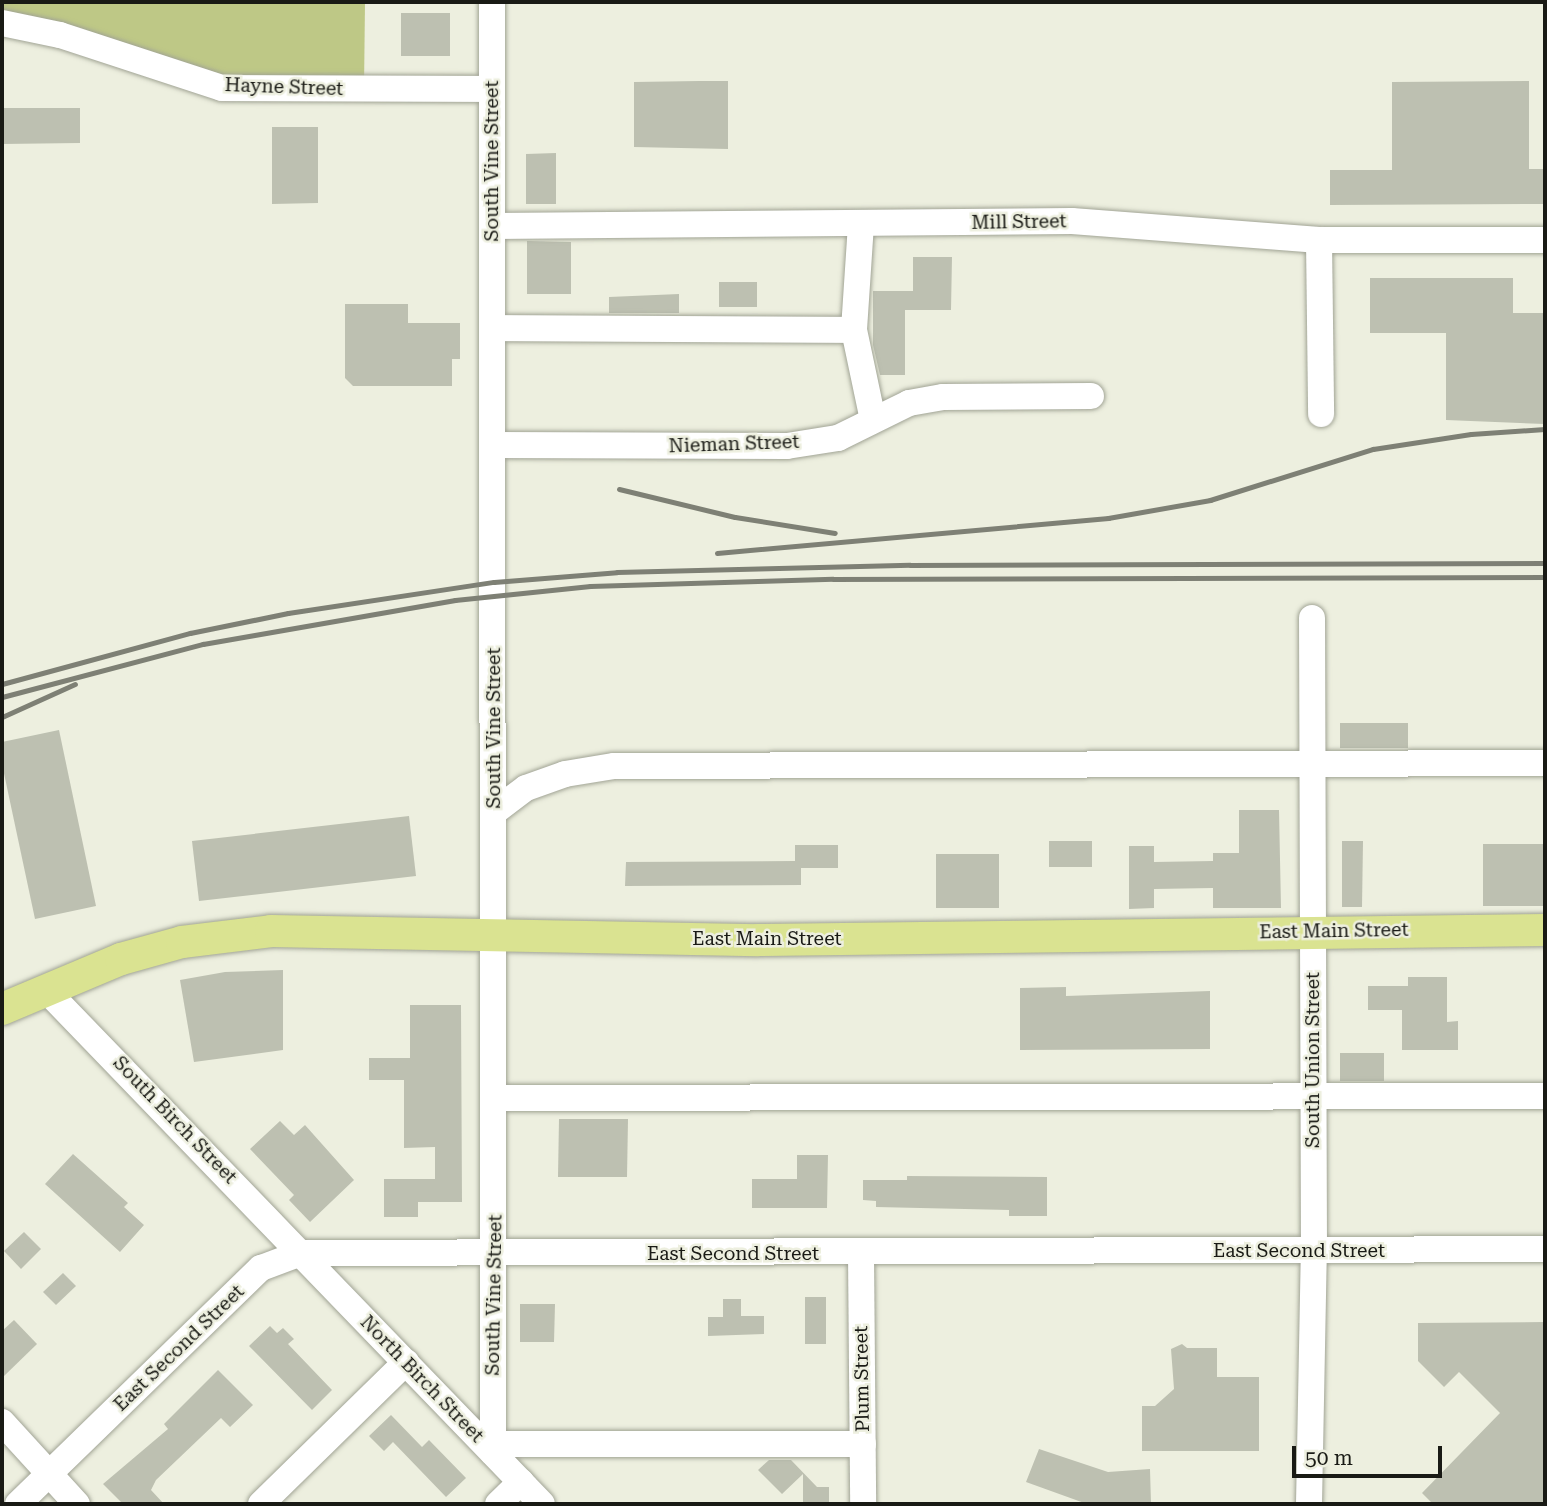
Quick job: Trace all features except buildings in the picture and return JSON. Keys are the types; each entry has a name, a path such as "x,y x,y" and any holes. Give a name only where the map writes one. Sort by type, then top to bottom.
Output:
{"main road":[{"name":"East Main Street","path":"2,1009 121,959 209,937 271,931 758,940 1545,930"}],"street":[{"name":"South Vine Street","path":"492,2 495,812 492,1449"},
{"name":"Hayne Street","path":"2,23 60,35 222,88 492,89"},
{"name":"Mill Street","path":"493,226 719,221 862,224 1072,221 1319,240 1545,240"},
{"path":"862,224 854,330 873,420"},
{"path":"1319,240 1321,414"},
{"path":"493,328 854,330"},
{"name":"Nieman Street","path":"493,445 787,446 838,438 909,403 943,397 1091,397"},
{"name":"South Union Street","path":"1309,1504 1314,1251 1312,618"},
{"path":"495,812 526,788 565,775 614,766 1545,763"},
{"name":"South Birch Street","path":"46,990 301,1253"},
{"path":"495,1098 1545,1096"},
{"name":"East Second Street","path":"18,1504 261,1268 301,1253 861,1254 1545,1249"},
{"name":"North Birch Street","path":"301,1253 542,1504"},
{"name":"Plum Street","path":"861,1254 863,1504"},
{"path":"261,1504 406,1362"},
{"path":"2,1422 76,1504"},
{"path":"492,1449 863,1444"},
{"path":"498,1504 521,1482"}],"green space":[{"path":"2,2 365,2 364,89 222,88 2,23"}],"railway":[{"path":"717,553 1108,518 1210,500 1373,449 1471,434 1545,429"},
{"path":"619,489 735,517 835,533"},
{"path":"2,684 190,633 288,613 494,582 617,572 910,565 1545,563"},
{"path":"2,697 203,644 455,600 590,586 833,579 1545,577"},
{"path":"2,717 75,684"}]}
